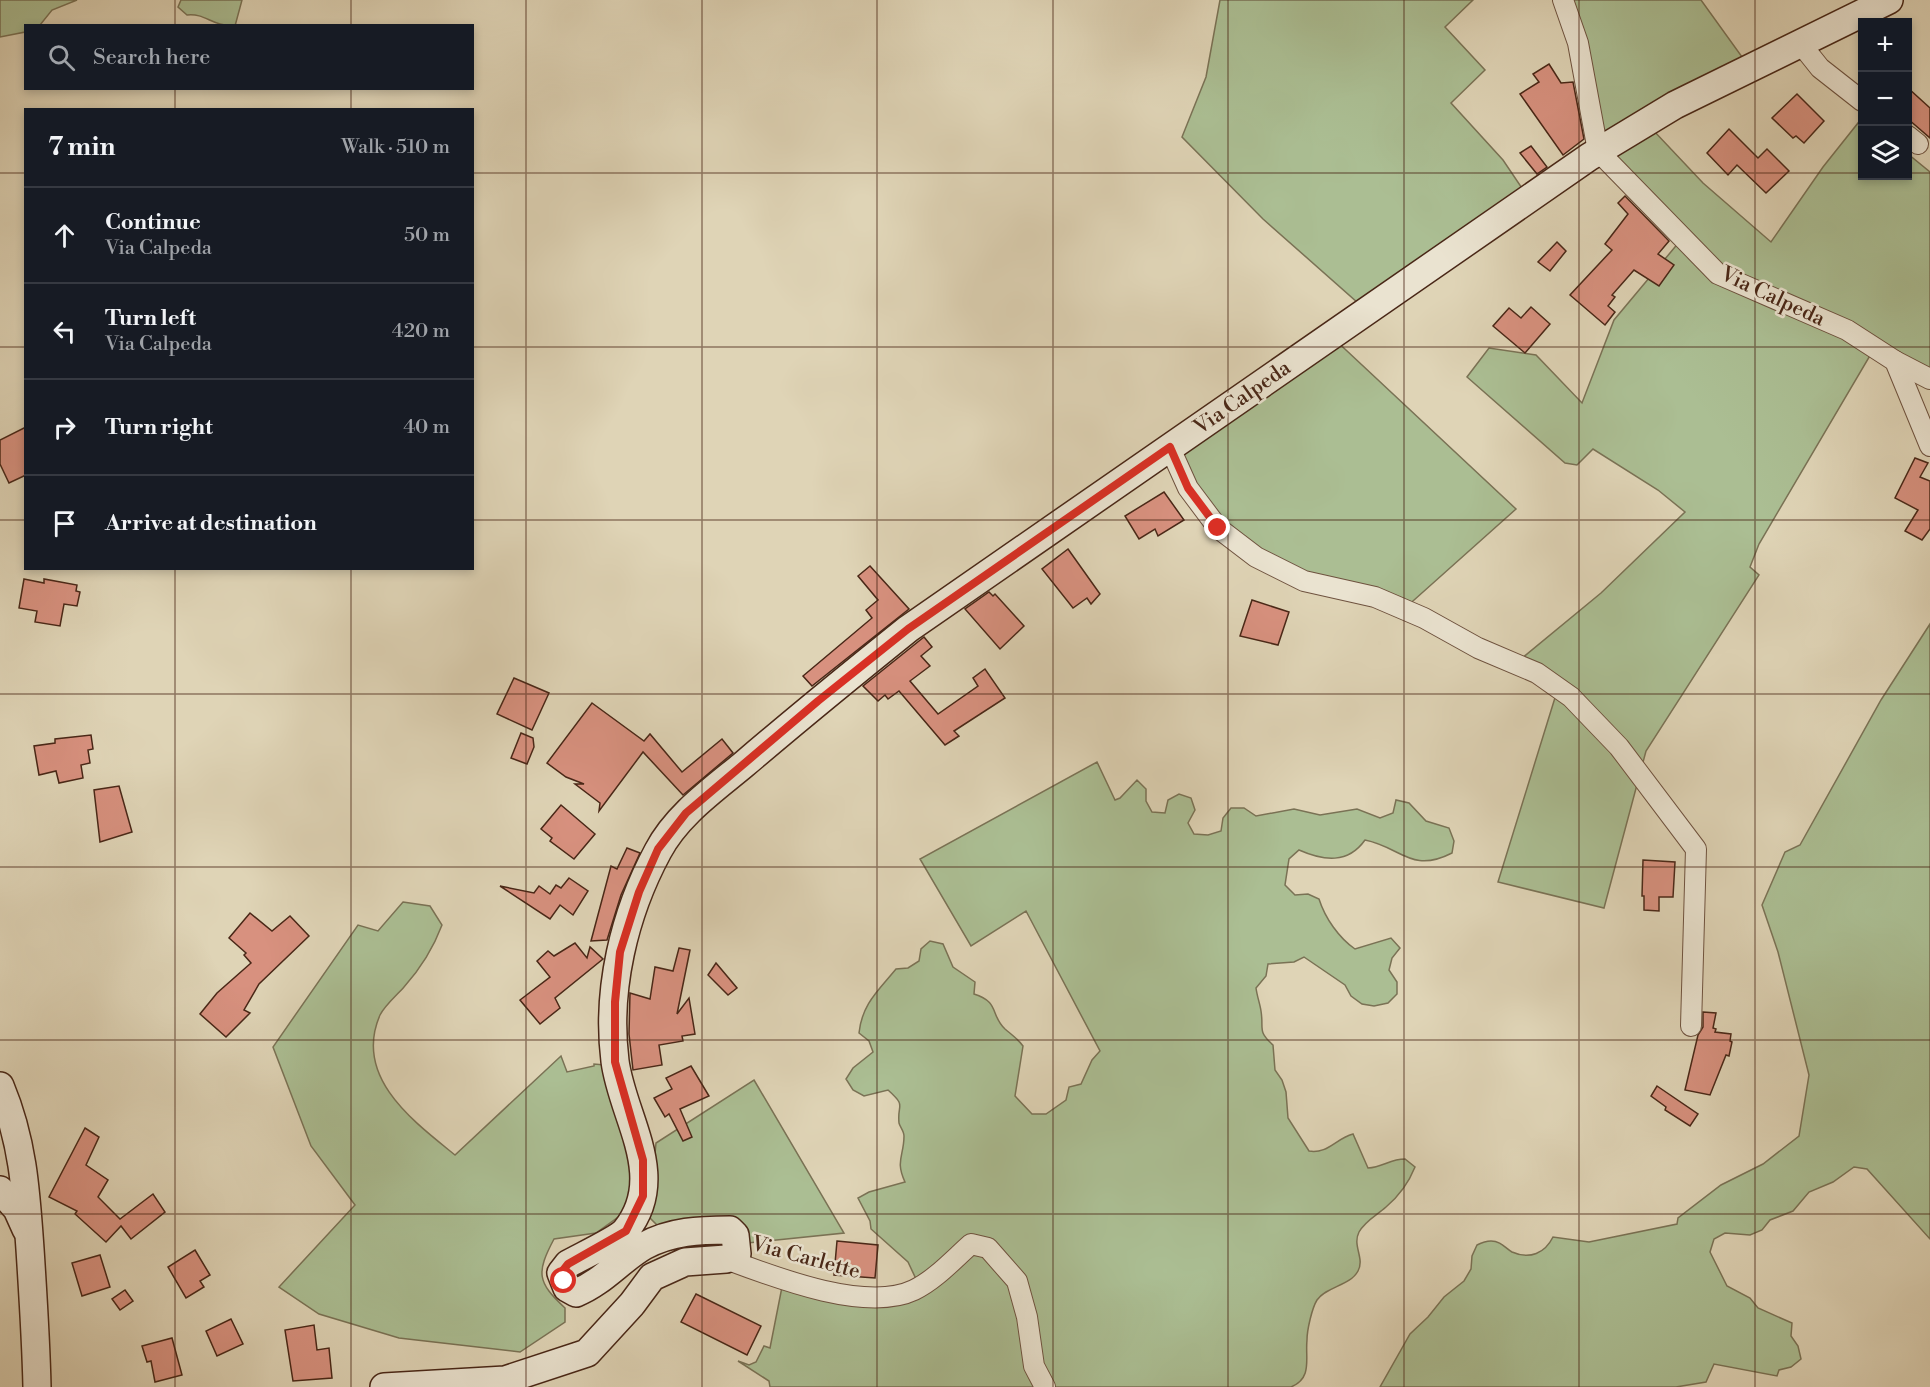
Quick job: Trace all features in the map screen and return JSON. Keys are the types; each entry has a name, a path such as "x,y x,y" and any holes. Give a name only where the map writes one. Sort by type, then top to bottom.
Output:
{"street":[{"path":"1563,0 1578,43 1598,151"},
{"name":"Via Calpeda","path":"726,1259 737,1254 735,1235 730,1230 690,1230 645,1246 595,1286 576,1293 567,1288 561,1273 568,1264 626,1231 643,1196 643,1160 615,1062 615,1002 620,952 639,892 658,849 686,813 818,701 908,629 1598,151 1675,105 1889,0"},
{"path":"1800,44 1820,68 1858,97"},
{"name":"Via Calpeda","path":"1598,151 1718,274 1847,330 1895,361 1930,379"},
{"path":"1895,361 1930,446"},
{"path":"1170,447 1188,488 1218,528 1256,557 1304,581 1375,597 1424,618 1478,648 1537,673 1571,697 1619,747 1696,849 1691,1026"},
{"path":"0,1086 8,1129 29,1206 37,1387"},
{"path":"0,1190 17,1209 30,1239"},
{"name":"Via Carlette","path":"726,1259 844,1296 891,1297 915,1290 971,1244 988,1248 1017,1281 1027,1317 1034,1366 1045,1387"},
{"path":"384,1387 505,1380 587,1353 632,1304 652,1277 685,1262 726,1259"}],"green space":[{"path":"0,0 77,0 52,10 41,24 24,24 24,32 0,37"},
{"path":"181,0 242,0 236,24 220,24 199,16 187,15 178,7"},
{"path":"1220,0 1473,0 1445,27 1485,70 1451,103 1503,160 1530,200 1366,310 1263,219 1182,137 1206,77"},
{"path":"1559,0 1701,0 1750,68 1652,129 1703,183 1771,242 1823,167 1858,123 1858,180 1912,180 1912,157 1930,172 1930,379 1875,347 1759,544 1750,567 1759,575 1646,751 1604,908 1498,882 1558,688 1516,663 1601,593 1685,512 1658,490 1593,449 1577,465 1565,463 1467,377 1489,348 1536,355 1582,403 1614,320 1680,241 1599,151"},
{"path":"1331,336 1516,509 1404,609 1305,581 1235,537 1169,446"},
{"path":"1930,624 1930,1239 1867,1169 1854,1167 1833,1182 1809,1192 1793,1211 1770,1220 1762,1230 1750,1235 1725,1233 1714,1239 1710,1252 1727,1286 1750,1298 1758,1308 1792,1323 1791,1336 1798,1346 1801,1359 1791,1367 1779,1370 1777,1376 1714,1364 1706,1382 1676,1387 1380,1387 1410,1334 1444,1297 1464,1281 1471,1269 1472,1256 1477,1245 1494,1241 1512,1252 1531,1255 1546,1247 1553,1237 1589,1242 1677,1224 1678,1218 1721,1185 1763,1164 1799,1136 1809,1075 1778,952 1762,905 1785,852 1800,845 1881,700"},
{"path":"1097,762 1115,800 1120,798 1137,780 1146,789 1146,801 1152,812 1165,813 1168,800 1179,794 1191,798 1195,810 1188,823 1194,834 1208,835 1221,831 1223,818 1231,808 1244,808 1256,816 1294,809 1320,815 1357,809 1380,818 1393,813 1396,800 1409,803 1426,821 1449,828 1454,841 1452,853 1438,859 1416,860 1365,840 1358,848 1343,857 1326,858 1299,850 1289,859 1285,885 1295,895 1308,894 1319,899 1333,927 1355,949 1391,938 1400,948 1392,958 1389,970 1397,982 1397,994 1388,1003 1374,1006 1362,1004 1351,996 1345,985 1304,957 1294,962 1268,964 1266,976 1256,988 1262,1030 1273,1045 1275,1070 1286,1092 1288,1118 1309,1151 1327,1148 1353,1134 1368,1168 1405,1159 1415,1167 1410,1178 1395,1198 1368,1221 1359,1232 1357,1242 1360,1266 1358,1271 1350,1280 1321,1295 1317,1300 1308,1331 1307,1367 1298,1383 1291,1387 770,1387 769,1381 738,1361 749,1365 756,1362 764,1346 770,1348 782,1287 869,1304 916,1279 908,1262 871,1229 870,1221 858,1198 869,1192 905,1182 901,1169 904,1136 899,1123 900,1105 888,1090 864,1096 853,1090 846,1079 853,1068 873,1052 869,1041 859,1033 861,1023 872,998 896,969 908,968 919,961 921,949 930,941 943,944 953,967 975,982 974,994 988,1001 1000,1024 1023,1046 1015,1096 1032,1114 1046,1114 1066,1100 1069,1087 1081,1084 1092,1060 1100,1051 1026,911 971,946 920,859"},
{"path":"403,902 430,906 442,925 421,965 380,1015 374,1037 374,1058 381,1078 392,1096 422,1128 455,1155 561,1056 567,1072 594,1066 594,1064 616,1066 633,1190 621,1215 596,1233 554,1239 544,1260 542,1276 549,1291 565,1308 565,1322 520,1352 399,1338 319,1314 279,1287 355,1205 311,1146 273,1047 358,925 378,931"},
{"path":"754,1080 844,1233 738,1244 660,1228 645,1213 651,1196 656,1143"}],"building":[{"path":"1549,64 1561,83 1573,82 1584,139 1563,155 1520,94 1539,82 1533,74"},
{"path":"1912,92 1930,108 1930,138 1912,122"},
{"path":"1797,94 1824,121 1804,143 1796,136 1793,138 1772,118"},
{"path":"1729,129 1758,158 1767,149 1789,171 1766,193 1737,165 1728,175 1707,153"},
{"path":"1531,146 1547,167 1537,174 1520,153"},
{"path":"1625,196 1669,241 1658,254 1674,265 1659,286 1634,270 1612,295 1615,297 1608,306 1615,312 1605,325 1570,295 1612,250 1605,244 1628,214 1618,203"},
{"path":"1557,242 1566,251 1550,271 1538,262"},
{"path":"1531,307 1550,324 1525,353 1493,326 1509,308 1521,318"},
{"path":"24,428 24,476 9,483 0,464 0,440"},
{"path":"1915,458 1928,463 1920,477 1930,481 1930,529 1922,540 1905,531 1918,510 1895,498"},
{"path":"1164,492 1184,520 1158,536 1155,529 1139,539 1125,516"},
{"path":"1068,549 1100,594 1091,604 1087,598 1073,608 1042,569"},
{"path":"870,566 909,609 812,686 803,676 872,618 866,610 878,600 858,576"},
{"path":"24,579 44,583 44,579 77,585 76,591 80,592 77,606 64,604 60,626 35,622 37,611 19,608"},
{"path":"989,592 993,596 995,594 1024,626 1000,649 965,609"},
{"path":"1252,600 1289,612 1278,645 1240,636"},
{"path":"924,637 932,647 921,656 930,666 910,681 938,714 978,686 973,678 985,669 1005,698 954,731 959,736 945,745 899,691 888,699 885,695 878,701 863,686"},
{"path":"514,678 549,693 532,730 497,714"},
{"path":"592,703 644,741 650,734 682,772 722,739 733,753 683,795 643,752 599,811 600,803 575,784 584,784 566,777 547,763"},
{"path":"521,733 533,738 534,747 527,764 511,758"},
{"path":"91,735 93,749 88,750 90,763 81,765 83,778 59,783 56,771 39,775 34,746 55,743 55,739"},
{"path":"119,786 132,832 100,842 94,790"},
{"path":"561,805 595,834 574,859 550,841 552,838 541,829"},
{"path":"627,848 640,853 621,895 607,940 591,941 611,866 617,869"},
{"path":"1643,860 1675,862 1673,897 1659,897 1659,911 1644,910"},
{"path":"569,878 588,891 573,915 560,905 550,919 500,886 534,893 539,886 550,894 556,885 561,888"},
{"path":"250,913 272,931 290,916 309,936 259,984 244,1010 250,1013 226,1037 200,1014 217,993 251,963 244,955 246,953 229,938"},
{"path":"575,943 587,958 590,947 603,959 555,998 560,1008 540,1024 520,1000 550,977 537,961 548,951 554,956"},
{"path":"679,948 690,950 677,1014 689,998 695,1034 682,1036 683,1041 659,1045 662,1065 633,1070 629,1034 630,993 650,999 655,967 673,971"},
{"path":"716,963 737,988 728,995 708,975"},
{"path":"1703,1012 1716,1013 1713,1028 1716,1029 1715,1032 1731,1034 1730,1041 1732,1042 1729,1056 1726,1055 1710,1095 1685,1090 1698,1035 1703,1027"},
{"path":"691,1066 709,1096 680,1109 692,1137 683,1141 669,1114 665,1117 654,1098 672,1089 666,1078"},
{"path":"1657,1086 1698,1114 1690,1126 1665,1110 1666,1107 1651,1096"},
{"path":"85,1128 99,1137 86,1165 108,1180 98,1197 120,1219 153,1194 165,1212 131,1239 121,1226 106,1242 75,1214 77,1211 49,1197"},
{"path":"837,1241 878,1245 875,1278 834,1275"},
{"path":"195,1250 210,1275 200,1281 204,1287 186,1298 168,1267"},
{"path":"100,1255 110,1287 82,1296 72,1263"},
{"path":"125,1290 133,1301 120,1310 112,1299"},
{"path":"696,1294 761,1326 747,1355 681,1322"},
{"path":"231,1319 243,1344 217,1356 206,1331"},
{"path":"314,1325 317,1350 329,1348 332,1378 293,1381 285,1330"},
{"path":"172,1338 182,1375 155,1382 151,1361 147,1362 142,1346"}],"route":[{"path":"564,1281 561,1273 568,1264 626,1231 643,1196 643,1160 615,1062 615,1002 620,952 639,892 658,849 686,813 818,701 908,629 1170,447 1188,488 1218,528"}]}
